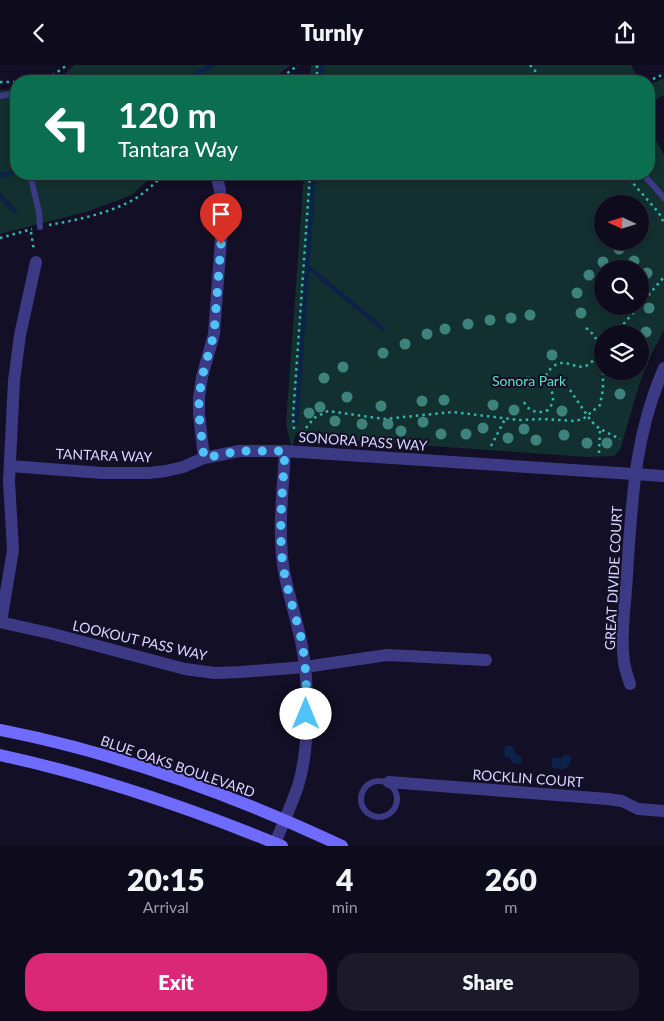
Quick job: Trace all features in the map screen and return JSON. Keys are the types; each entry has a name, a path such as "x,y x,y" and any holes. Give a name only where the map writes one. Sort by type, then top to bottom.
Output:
{"main road":[{"name":"BLUE OAKS BOULEVARD","path":"0,730 104,755 207,789 342,846"},
{"path":"0,755 45,765 143,793 277,845"}],"street":[{"path":"204,458 199,398 202,377 214,334 222,226 220,190 218,180"},
{"path":"0,622 14,550 10,466 17,357 36,262"},
{"name":"GREAT DIVIDE COURT","path":"630,684 624,662 624,635 632,494 646,417 664,368"},
{"name":"TANTARA WAY","path":"10,466 102,473 149,473 183,467 204,458 239,451 285,451"},
{"name":"SONORA PASS WAY","path":"277,845 284,820 298,784 304,753 307,703 305,667 300,634 283,566 281,521 285,451 664,476"},
{"name":"LOOKOUT PASS WAY","path":"0,622 186,669 216,673 305,667 387,655 486,661"},
{"name":"ROCKLIN COURT","path":"388,783 608,799 622,801 638,809 664,811"}],"lane":[{"path":"31,180 40,227"},
{"path":"648,180 664,198"},
{"path":"376,780 388,783 396,792 397,803 392,812 382,817 371,816 365,811 361,803 360,794 367,784 376,780"}],"path":[{"path":"60,72 67,65"},
{"path":"285,75 298,65"},
{"path":"530,65 539,75"},
{"path":"0,238 114,209 132,201 147,191 158,180"},
{"path":"294,429 293,417 310,180"},
{"path":"629,180 659,213 664,223"},
{"path":"30,229 36,262"},
{"path":"649,295 664,277"},
{"path":"623,325 632,315"},
{"path":"586,328 594,335"},
{"path":"524,402 534,412 548,410 554,401 554,394 546,383 546,375 550,369 555,364 562,363 577,367 585,366 594,360"},
{"path":"306,428 314,418 328,411 384,419 452,412 504,419 575,421 588,417 600,405 604,389 604,380"},
{"path":"570,390 588,417 600,429 620,439"},
{"path":"543,419 544,412"},
{"path":"490,446 504,419"},
{"path":"600,429 600,453"}],"green space":[{"path":"74,65 291,65 278,75 64,75"},
{"path":"311,65 631,65 636,75 310,75"},
{"path":"664,78 664,95 655,100 655,82"},
{"path":"10,89 10,180 148,180 133,194 122,199 86,212 0,234 0,90"},
{"name":"Sonora Park","path":"655,138 664,155 664,330 649,360 649,325 594,325 594,380 641,380 620,450 614,456 587,457 330,439 309,432 296,433 292,449 286,424 304,180 655,180"}],"water":[{"path":"506,746 512,746 516,754 522,758 521,764 512,763 510,758 505,757 504,750"},
{"path":"564,755 569,755 572,758 569,765 565,769 552,768 552,758 561,759"}],"waterway":[{"path":"194,75 212,65"},
{"path":"321,75 322,65"},
{"path":"0,175 10,173"},
{"path":"296,423 314,180"},
{"path":"0,196 15,211"},
{"path":"307,266 383,329"}],"route":[{"path":"221,244 214,334 202,377 199,398 204,458 239,451 285,451 281,521 283,566 300,634 305,667 306,714"}]}
